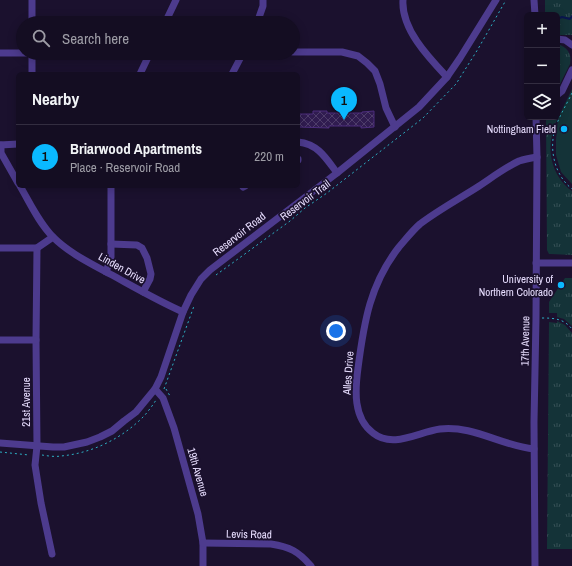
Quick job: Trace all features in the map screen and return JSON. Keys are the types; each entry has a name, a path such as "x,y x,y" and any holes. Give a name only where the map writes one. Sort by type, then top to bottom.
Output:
{"street":[{"path":"32,0 32,16"},
{"path":"168,16 176,0"},
{"path":"259,16 263,6 263,0"},
{"path":"403,0 404,15 412,33 427,54 447,77"},
{"name":"Reservoir Road","path":"0,443 64,447 87,442 112,431 136,412 155,388 161,377 183,312 201,279 210,270 337,173 419,107 447,77 496,0"},
{"path":"529,0 535,12"},
{"path":"534,0 535,12"},
{"path":"535,12 538,0"},
{"path":"560,40 565,40 572,45"},
{"path":"300,52 342,52 358,56 367,63 375,72 380,84 386,108 395,126"},
{"path":"0,53 16,53"},
{"path":"32,60 32,72"},
{"path":"141,72 147,60"},
{"path":"233,72 239,60"},
{"path":"560,92 572,70"},
{"name":"17th Avenue","path":"535,566 534,448 536,120"},
{"path":"300,142 315,148 324,156 337,173"},
{"path":"16,144 0,144 1,153 16,179"},
{"name":"Alles Drive","path":"534,448 522,447 468,431 451,429 440,429 401,439 391,440 380,437 372,433 364,424 359,414 356,396 356,379 367,314 374,291 383,270 409,234 445,206 501,171 520,160 537,157"},
{"path":"0,248 37,248 53,238 42,225 21,188"},
{"path":"106,272 111,257 111,188"},
{"name":"Linden Drive","path":"53,238 69,250 106,272 170,307 183,312"},
{"path":"111,244 137,245 142,248 147,258 151,274 150,280 143,292"},
{"name":"21st Avenue","path":"37,248 37,446 35,465 41,503 52,554"},
{"path":"536,263 572,263"},
{"path":"0,340 36,340"},
{"name":"19th Avenue","path":"155,388 163,398 174,428 198,514 203,543 202,566"},
{"name":"Levis Road","path":"203,543 271,544 296,551 311,566"}],"path":[{"name":"Reservoir Trail","path":"214,276 290,221 423,118 456,84 506,0"},
{"path":"572,93 558,122 553,138 553,157 555,165 563,180 572,188"},
{"path":"0,452 60,456 86,451 107,443 129,430 146,414 166,388 194,305"},
{"path":"536,318 559,319 564,321 572,329"}],"green space":[{"path":"545,0 572,0 572,35 560,35 560,12 545,12"},
{"path":"560,45 568,51 570,64 560,84"},
{"name":"Nottingham Field","path":"572,89 572,184 561,172 556,155 558,120 560,120 560,114"},
{"path":"546,120 557,120 552,135 552,162 560,178 572,191 572,255 549,254 547,250"},
{"path":"565,278 572,278 572,326 564,319 557,317 557,313 549,313 549,302"},
{"path":"557,321 565,325 572,333 572,549 547,549 549,322 557,323"}],"building":[{"path":"313,111 327,111 327,113 362,113 374,111 374,127 300,127 300,114 313,114"}],"waterway":[{"path":"560,18 570,19 572,16"}],"place":[{"name":"Briarwood Apartments","path":"344,120"},
{"name":"Nottingham Field","path":"564,129"},
{"name":"University of Northern Colorado","path":"561,285"}]}
